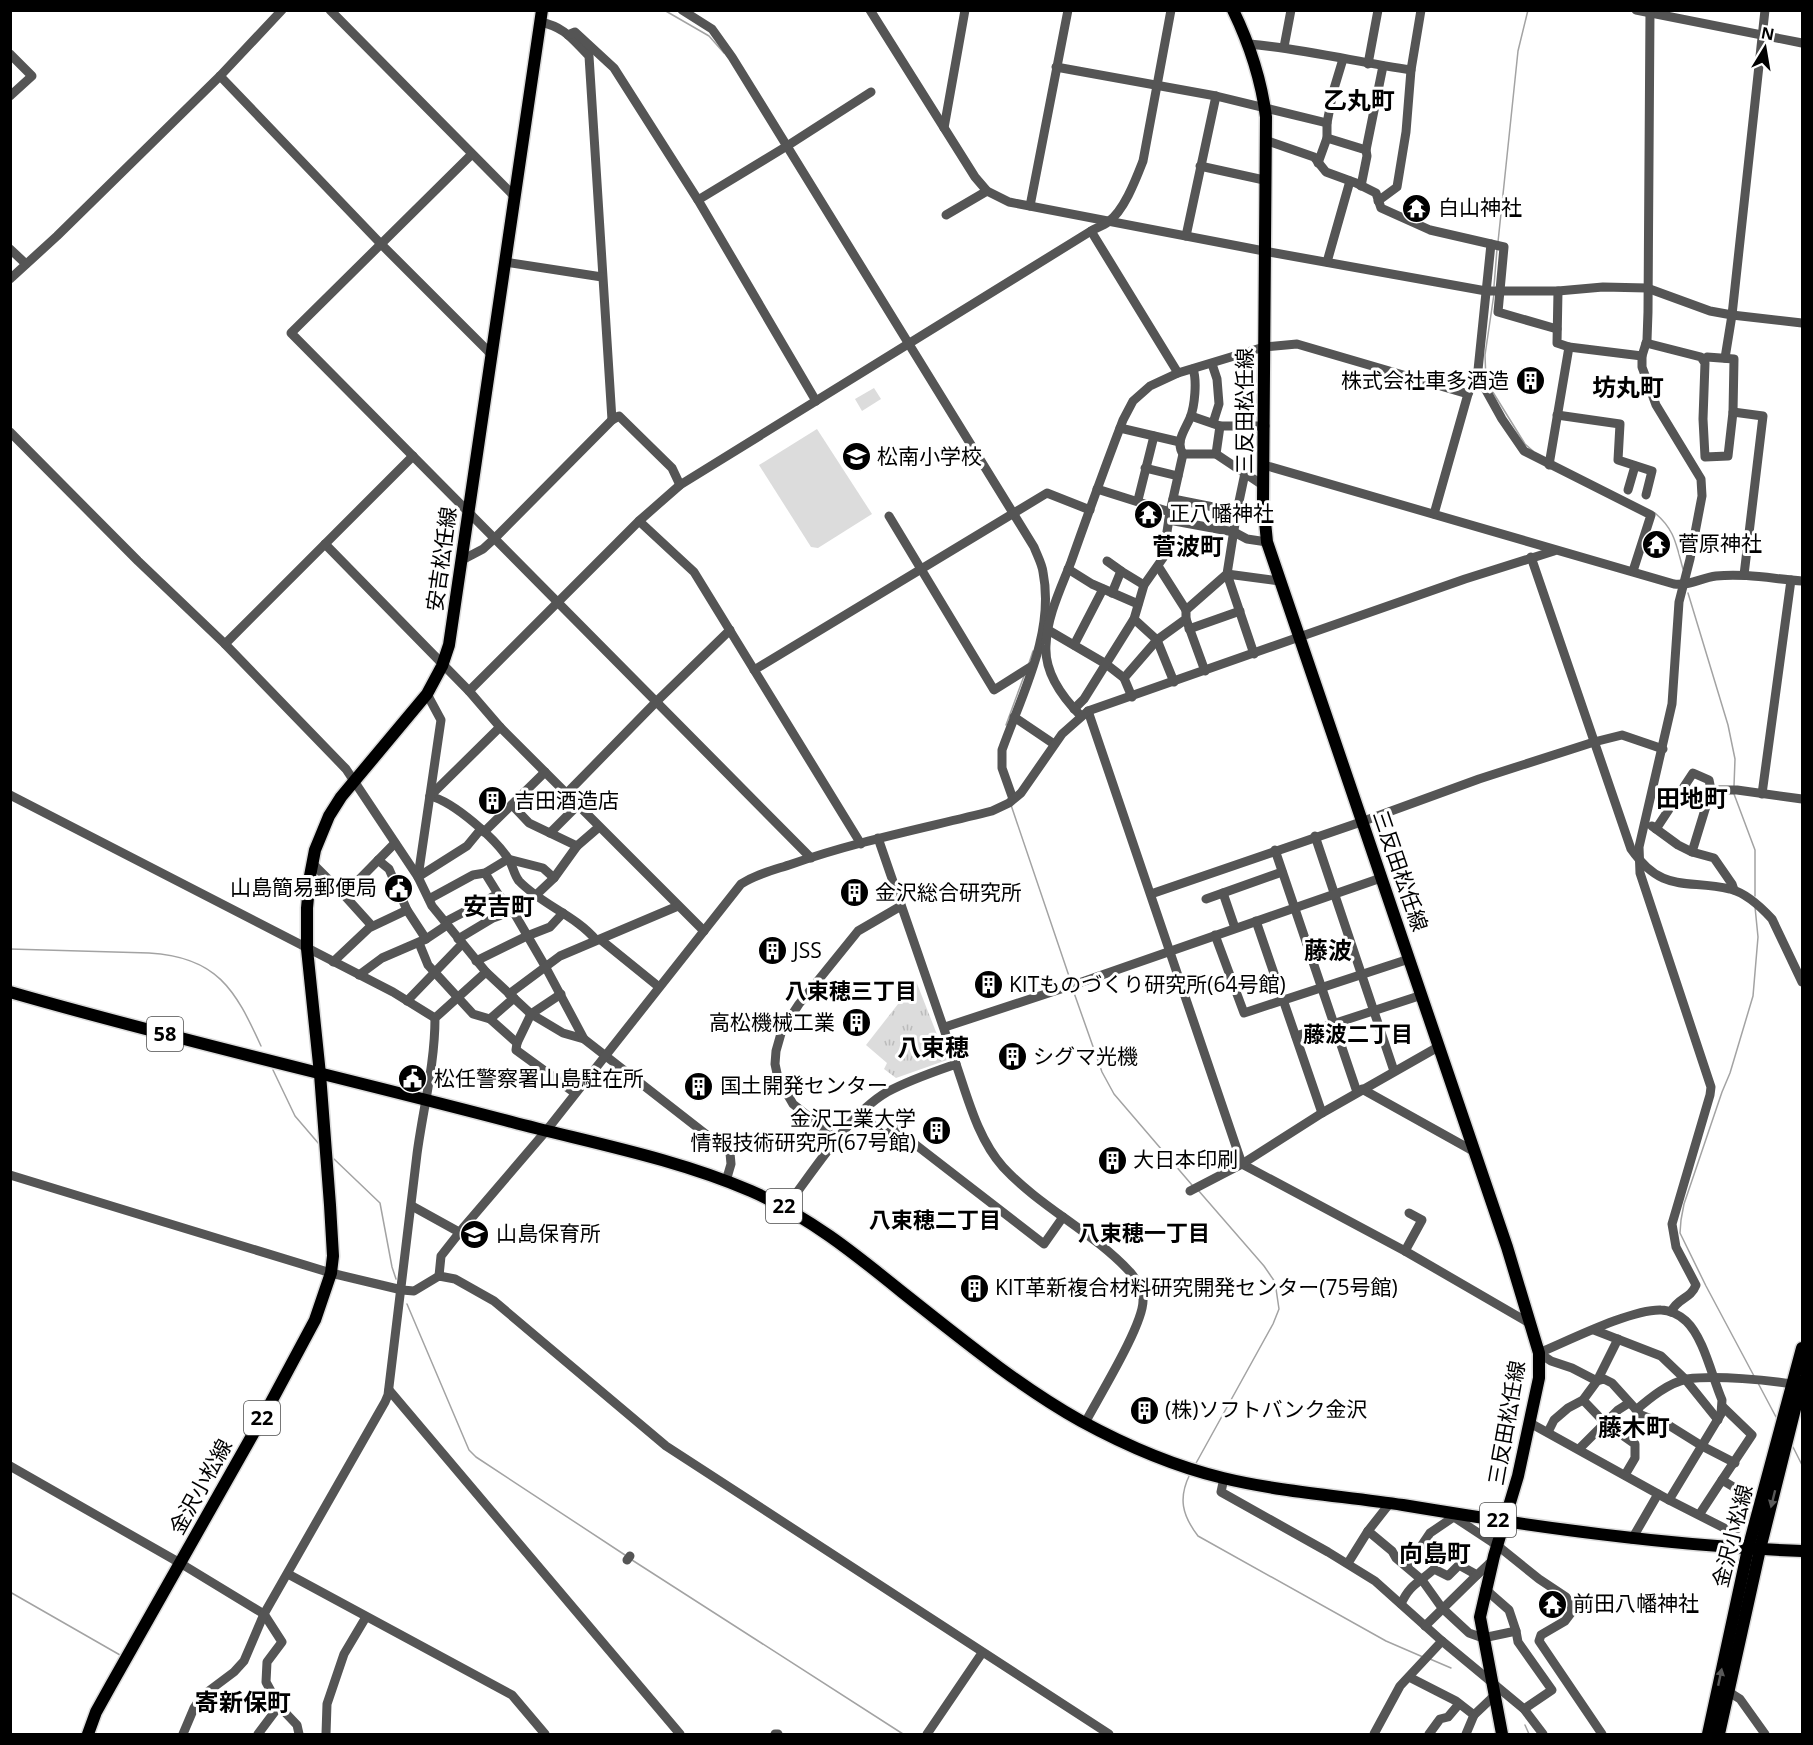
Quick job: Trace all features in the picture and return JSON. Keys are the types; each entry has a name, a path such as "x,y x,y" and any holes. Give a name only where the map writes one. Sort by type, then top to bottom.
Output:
{"main road":[{"name":"三反田松任線","path":"1233,10 1257,66 1265,109 1264,517 1267,542 1475,1152 1539,1353 1539,1378 1530,1423 1506,1522 1485,1588 1480,1617 1502,1734"},
{"name":"安吉松任線","path":"320,1074 307,949 308,895 312,864 318,839 329,816 341,797 427,694 442,666 449,645 541,16"},
{"name":"58","path":"10,992 320,1074"},
{"name":"22","path":"320,1074 426,1098 546,1131 632,1151 726,1181 786,1207 835,1238 1030,1389 1085,1423 1126,1444 1192,1468 1224,1478 1390,1503 1456,1516 1632,1539 1803,1551"},
{"name":"金沢小松線","path":"88,1734 102,1701 315,1320 331,1274 332,1236 320,1074"},
{"name":"金沢小松線","path":"1708,1734 1754,1549 1800,1384 1803,1348"},
{"name":"金沢小松線","path":"1719,1734 1729,1692 1754,1549"}],"street":[{"path":"10,279 220,76 282,10"},
{"path":"330,10 515,197"},
{"path":"682,10 712,29 732,57 784,148 905,345 1034,547 1043,570 1046,595 1045,618 1002,750 1002,768 1010,802"},
{"path":"870,10 975,177 987,191 1002,199 1264,252 1493,292 1558,291 1603,287 1647,288 1688,304 1732,315 1803,322"},
{"path":"944,128 965,10"},
{"path":"1030,206 1068,10"},
{"path":"468,691 639,521 680,485 1109,222 1121,207 1136,180 1143,160 1171,10"},
{"path":"1284,47 1291,10"},
{"path":"1368,64 1378,10"},
{"path":"1378,201 1397,187 1406,132 1411,70 1421,10"},
{"path":"1636,10 1680,15 1763,36 1803,43"},
{"path":"1725,358 1732,315 1766,10"},
{"path":"1650,12 1646,343 1642,356 1642,367 1656,405 1701,479 1702,496 1690,560 1679,602 1672,704 1638,859 1657,928 1711,1087 1672,1224 1676,1247 1696,1285 1690,1295 1678,1301 1671,1312"},
{"path":"541,16 568,35 589,56 602,277 616,418 672,468 680,485"},
{"path":"568,35 574,32 614,68 698,200 816,401"},
{"path":"1249,44 1284,47 1411,70"},
{"path":"10,54 32,76 10,96"},
{"path":"1318,163 1327,138 1327,123 1333,92 1343,59"},
{"path":"1361,186 1383,66"},
{"path":"1056,68 1216,96 1327,123"},
{"path":"220,76 381,244 492,355"},
{"path":"698,200 871,92"},
{"path":"1186,236 1216,96"},
{"path":"1327,138 1366,150"},
{"path":"1265,140 1314,157 1326,172 1376,194 1381,208 1430,230 1504,247 1478,370 1468,394 1434,514"},
{"path":"471,155 291,333 811,858"},
{"path":"1200,166 1264,180"},
{"path":"1327,262 1350,181"},
{"path":"946,215 987,191"},
{"path":"1091,231 1178,373"},
{"path":"1495,245 1493,292 1498,312 1557,329"},
{"path":"10,249 26,264"},
{"path":"505,262 602,277"},
{"path":"1558,291 1557,342 1569,347 1642,356"},
{"path":"1646,343 1701,357 1703,360 1705,363 1702,419 1705,457 1728,456 1733,412 1734,359 1707,357 1703,360"},
{"path":"1468,394 1298,344 1264,347 1178,373 1150,386 1133,401 1120,428 1057,597 1046,645 1054,680 1063,696 1074,709 1085,714 1151,894 1242,1164 1405,1251 1531,1324"},
{"path":"1550,462 1569,347"},
{"path":"1212,364 1217,379 1219,404 1216,454"},
{"path":"1074,709 1084,699 1134,619 1144,585 1163,558 1169,516 1183,454 1180,442 1191,416 1197,378 1193,369"},
{"path":"1478,370 1482,383 1522,449 1651,515 1633,572"},
{"path":"1733,412 1763,416 1744,575"},
{"path":"1557,415 1620,424 1618,460 1652,471 1646,495"},
{"path":"1191,416 1216,425 1265,426"},
{"path":"462,560 483,549 495,538 616,418"},
{"path":"1120,428 1180,442"},
{"path":"10,432 138,561 225,644 356,780 418,877 432,906 486,972 531,1014 564,1033 584,1039"},
{"path":"1138,500 1154,436"},
{"path":"1183,454 1216,454 1264,486"},
{"path":"225,644 413,456"},
{"path":"1264,465 1554,551 1683,585 1713,576 1744,575 1803,581"},
{"path":"1628,490 1635,466"},
{"path":"1145,468 1178,476"},
{"path":"1245,472 1227,574 1254,654"},
{"path":"1097,489 1138,500 1169,516 1234,532 1247,539 1267,542"},
{"path":"754,670 1047,493 1090,510"},
{"path":"1173,499 1264,517"},
{"path":"889,516 994,690 1047,656"},
{"path":"639,521 694,572 861,843"},
{"path":"325,544 577,806 704,931"},
{"path":"439,1276 441,1256 459,1232 546,1131 741,884 751,878 811,858 878,838 983,813 1010,802 1028,783 1062,734 1085,714 1531,557 1554,551"},
{"path":"1531,557 1631,849 1645,867 1664,879 1734,891 1754,903 1772,919 1803,982"},
{"path":"1107,561 1144,585"},
{"path":"1158,566 1187,619 1205,671"},
{"path":"1068,569 1138,604"},
{"path":"1074,645 1121,571"},
{"path":"1227,574 1280,581"},
{"path":"1124,678 1157,640 1187,619 1227,574"},
{"path":"1762,794 1791,580"},
{"path":"1187,619 1240,611"},
{"path":"1134,619 1157,640 1174,682"},
{"path":"566,794 730,630"},
{"path":"1048,630 1106,664 1124,678 1131,697"},
{"path":"418,877 441,720 427,694"},
{"path":"1014,717 1054,744"},
{"path":"430,796 500,727"},
{"path":"1151,894 1315,836 1362,822 1479,779 1594,742 1622,735 1663,749"},
{"path":"418,877 467,846 545,772"},
{"path":"1656,829 1693,773 1709,780 1712,790 1692,852"},
{"path":"1712,790 1734,790 1803,799"},
{"path":"10,795 359,975 435,1018"},
{"path":"430,796 469,818 483,831 508,858 518,879 536,895 586,928 659,987"},
{"path":"512,805 529,823 577,846"},
{"path":"550,833 577,806"},
{"path":"1645,820 1678,845 1692,852 1714,858 1732,884 1734,891"},
{"path":"406,1001 435,972 460,942 493,918 513,911 536,895 554,878 577,846 599,827"},
{"path":"1315,836 1394,1071"},
{"path":"878,838 945,1027 972,1112 990,1151 1023,1186 1131,1274 1143,1299 1140,1321 1085,1423"},
{"path":"344,895 395,843"},
{"path":"1275,850 1321,988 1360,1091 1475,1152"},
{"path":"429,898 473,875 485,873 508,858 543,868 554,878"},
{"path":"378,860 389,869 422,941 429,965 473,1014 490,1019 517,1042"},
{"path":"312,864 372,927"},
{"path":"1206,899 1282,872"},
{"path":"485,873 498,894 513,911 584,1039 730,1153 731,1164 726,1181"},
{"path":"945,1027 1382,878"},
{"path":"1223,893 1235,928"},
{"path":"359,975 382,958 422,941 446,924 498,894"},
{"path":"490,1019 545,966 560,956 678,906"},
{"path":"838,1140 793,1104 782,1089 775,1064 776,1051 782,1030 799,1004 858,932 901,906"},
{"path":"333,962 372,927 407,910"},
{"path":"476,961 550,927 563,913"},
{"path":"1256,921 1322,1113"},
{"path":"1215,935 1244,1014 1410,959"},
{"path":"183,1734 202,1696 234,1672 243,1661 264,1614 385,1402 389,1390 435,1018 486,972"},
{"path":"561,994 531,1014 517,1042 516,1050 575,1093"},
{"path":"1296,1036 1422,995"},
{"path":"1192,1190 1242,1164 1322,1113 1438,1047"},
{"path":"786,1207 861,1112 885,1093 919,1077 956,1064"},
{"path":"861,1112 884,1137 894,1128 1044,1244 1063,1217"},
{"path":"10,1174 331,1274 414,1291 439,1276 455,1279 494,1301 666,1446 1109,1734"},
{"path":"412,1206 459,1232"},
{"path":"1405,1251 1422,1220 1409,1213"},
{"path":"1539,1353 1641,1312 1661,1310 1671,1312 1685,1320 1697,1336 1723,1407 1718,1420 1669,1500"},
{"path":"1594,1330 1660,1356 1685,1380 1718,1420"},
{"path":"1548,1432 1554,1420 1582,1400 1597,1381 1618,1339"},
{"path":"1539,1353 1551,1361 1572,1368 1597,1381 1604,1379 1612,1383 1641,1415 1670,1426 1735,1463"},
{"path":"1579,1449 1605,1423 1654,1394 1685,1380 1765,1380 1800,1384"},
{"path":"389,1390 680,1734"},
{"path":"1582,1400 1605,1423 1635,1444 1635,1458 1625,1475"},
{"path":"1699,1515 1752,1435 1723,1407"},
{"path":"1530,1423 1732,1532 1737,1529 1745,1494 1722,1480"},
{"path":"10,1466 264,1614 282,1642 267,1662 266,1682 279,1706 297,1725 299,1734"},
{"path":"1224,1478 1221,1492 1348,1563 1375,1581 1442,1641 1524,1709 1543,1734"},
{"path":"1632,1539 1658,1494"},
{"path":"1348,1563 1368,1531 1390,1503"},
{"path":"1407,1567 1430,1533 1456,1516 1566,1597 1572,1608 1571,1613 1565,1621 1541,1635 1539,1641 1602,1734"},
{"path":"1368,1531 1422,1580 1442,1608 1469,1633 1483,1638 1516,1631"},
{"path":"1425,1626 1492,1561"},
{"path":"1401,1604 1408,1588 1422,1580 1434,1569 1448,1576 1459,1565 1477,1575"},
{"path":"288,1574 512,1695 545,1734"},
{"path":"1485,1588 1509,1610 1518,1642 1552,1690 1524,1709"},
{"path":"326,1734 327,1704 344,1654 366,1617"},
{"path":"1374,1734 1400,1686 1442,1641"},
{"path":"927,1734 982,1653"},
{"path":"1409,1677 1459,1704 1474,1715"},
{"path":"1729,1692 1740,1699 1765,1734"},
{"path":"1466,1734 1474,1715 1494,1696"},
{"path":"1429,1734 1440,1719 1448,1717 1459,1704"},
{"path":"258,1734 279,1706"}],"green space":[{"path":"874,388 881,399 862,411 855,399"},
{"path":"817,429 872,514 818,548 811,547 759,465"},
{"path":"916,981 947,1060 896,1078 884,1069 887,1063 866,1045"}],"waterway":[{"path":"664,10 709,36 724,53"},
{"path":"1498,242 1518,51 1528,10"},
{"path":"1494,286 1497,249"},
{"path":"1494,294 1485,355 1486,381 1525,444 1533,451"},
{"path":"1655,513 1671,532 1683,569"},
{"path":"1688,593 1728,725 1735,759 1734,786"},
{"path":"1029,663 1033,651"},
{"path":"1006,725 1024,676"},
{"path":"1734,794 1755,850 1755,896"},
{"path":"1011,805 1071,982"},
{"path":"1754,1376 1680,1233 1684,1204 1730,1073 1753,996 1758,937 1755,907"},
{"path":"10,949 149,953 192,961 221,980 232,993 261,1046"},
{"path":"1073,990 1102,1072 1114,1094 1192,1185"},
{"path":"273,1070 295,1116 319,1144"},
{"path":"334,1159 380,1203 396,1279"},
{"path":"1195,1465 1273,1324 1279,1309 1275,1282 1264,1266 1198,1190"},
{"path":"407,1304 469,1450 476,1457 625,1555"},
{"path":"1758,1383 1776,1417"},
{"path":"1793,1447 1802,1465"},
{"path":"1190,1474 1183,1499 1188,1521 1198,1536 1386,1641 1423,1657"},
{"path":"632,1560 903,1734"},
{"path":"10,1592 120,1655"},
{"path":"1430,1659 1451,1668"},
{"path":"1525,1725 1529,1734"}],"place":[{"name":"白山神社","path":"1417,208"},
{"name":"株式会社車多酒造","path":"1530,381"},
{"name":"松南小学校","path":"856,457"},
{"name":"正八幡神社","path":"1148,514"},
{"name":"菅原神社","path":"1657,544"},
{"name":"吉田酒造店","path":"493,801"},
{"name":"山島簡易郵便局","path":"398,888"},
{"name":"金沢総合研究所","path":"854,893"},
{"name":"JSS","path":"772,951"},
{"name":"KITものづくり研究所(64号館)","path":"988,985"},
{"name":"高松機械工業","path":"856,1023"},
{"name":"シグマ光機","path":"1012,1057"},
{"name":"松任警察署山島駐在所","path":"413,1079"},
{"name":"国土開発センター","path":"699,1086"},
{"name":"金沢工業大学 情報技術研究所(67号館)","path":"937,1131"},
{"name":"大日本印刷","path":"1112,1160"},
{"name":"山島保育所","path":"475,1234"},
{"name":"KIT革新複合材料研究開発センター(75号館)","path":"974,1288"},
{"name":"(株)ソフトバンク金沢","path":"1144,1410"},
{"name":"前田八幡神社","path":"1552,1604"}],"district":[{"name":"乙丸町","path":"1359,101"},
{"name":"坊丸町","path":"1628,388"},
{"name":"菅波町","path":"1188,547"},
{"name":"田地町","path":"1692,799"},
{"name":"安吉町","path":"499,907"},
{"name":"藤波","path":"1328,951"},
{"name":"八束穂三丁目","path":"851,991"},
{"name":"藤波二丁目","path":"1358,1034"},
{"name":"八束穂","path":"933,1048"},
{"name":"八束穂二丁目","path":"935,1220"},
{"name":"八束穂一丁目","path":"1144,1233"},
{"name":"藤木町","path":"1634,1428"},
{"name":"向島町","path":"1435,1554"},
{"name":"寄新保町","path":"243,1703"}]}
